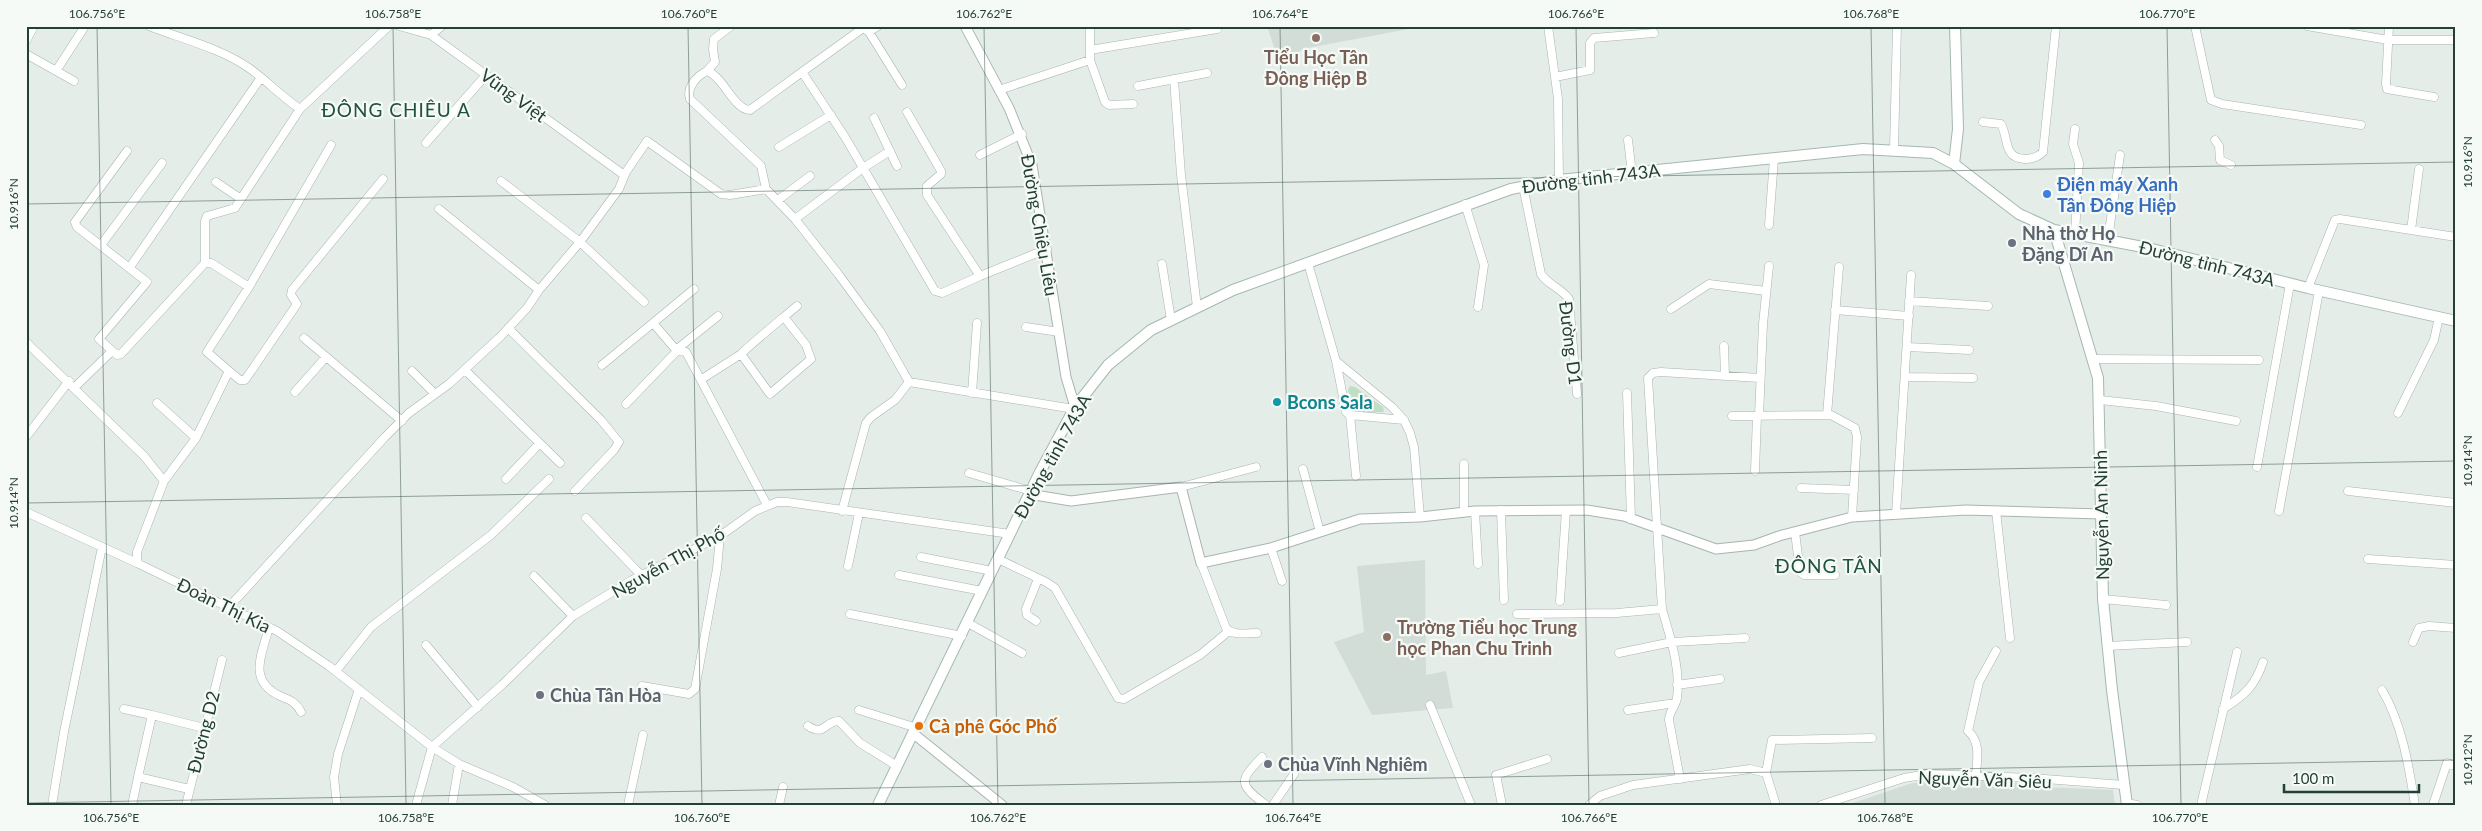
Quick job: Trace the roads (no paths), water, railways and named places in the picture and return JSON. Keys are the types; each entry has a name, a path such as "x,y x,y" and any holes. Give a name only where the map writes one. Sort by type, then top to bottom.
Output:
{"main road":[{"path":"1954,164 1958,129 1955,26"},
{"name":"Đường tỉnh 743A","path":"878,805 916,731 1030,493 1074,408 1108,365 1138,338 1234,290 1465,204 1524,186 1559,180 1863,149 1894,149 1933,153 1954,164 2019,214 2054,230 2108,240 2290,284 2456,321"},
{"name":"Nguyễn An Ninh","path":"2054,230 2098,378 2100,400 2103,599 2124,785 2130,804"}],"street":[{"path":"26,41 34,26"},
{"path":"56,71 85,26"},
{"path":"149,26 224,54 249,68 260,79 300,109"},
{"path":"127,151 75,222 77,227 147,282 99,339 117,355 121,354 205,263 205,218 210,214 230,211 241,199 300,109 389,26"},
{"name":"Vũng Việt","path":"399,26 431,35 624,175"},
{"path":"431,35 442,26"},
{"path":"730,26 714,39 712,49 715,62 690,86 688,90 690,99 757,161 764,172 766,189 795,219 880,331 909,382"},
{"path":"869,32 878,26"},
{"name":"Đường Chiêu Liêu","path":"965,26 1022,134 1032,165 1047,249 1066,377 1074,408"},
{"path":"1090,26 1090,60 1105,102 1109,105 1133,104"},
{"path":"1548,26 1558,99 1559,180"},
{"path":"1894,149 1897,26"},
{"path":"1984,122 2001,124 2010,154 2016,158 2027,159 2037,157 2042,152 2056,26"},
{"path":"2195,26 2211,100 2222,104 2361,125"},
{"path":"2307,26 2388,40 2456,40"},
{"path":"2389,26 2387,89 2434,97"},
{"path":"707,71 715,74 746,110 753,108 863,28 869,32 902,85"},
{"path":"1090,50 1217,29"},
{"path":"1555,77 1590,70 1590,43 1594,38 1654,33"},
{"path":"26,54 74,81"},
{"path":"999,90 1090,60"},
{"path":"802,72 831,114 935,291 942,293 1047,249"},
{"path":"1138,86 1207,73"},
{"path":"426,142 486,75"},
{"path":"130,267 260,79"},
{"path":"1174,79 1182,175 1197,307"},
{"path":"907,112 941,171 941,174 927,186 927,196 980,276"},
{"path":"779,147 831,114"},
{"path":"874,118 897,166"},
{"path":"2075,129 2073,144 2079,163 2075,234"},
{"path":"980,155 1022,134"},
{"path":"1628,140 1632,173"},
{"path":"2216,140 2219,146 2220,160 2230,165"},
{"path":"228,608 355,468 402,421 465,370 527,308 539,290 580,242 620,189 624,175 648,141 721,194 730,195 766,189"},
{"path":"331,144 249,287 207,352 240,380 245,380 297,304 292,295 292,290 383,179"},
{"path":"795,219 863,168 890,151"},
{"path":"2108,240 2120,155"},
{"path":"1769,225 1774,158"},
{"path":"101,245 162,163"},
{"path":"2411,230 2418,169"},
{"path":"778,200 810,176"},
{"path":"501,181 580,242 644,302"},
{"path":"216,182 241,199"},
{"name":"Đường D1","path":"1524,186 1541,274 1545,281 1563,290 1569,299 1577,394"},
{"path":"1465,204 1484,265 1478,307"},
{"path":"439,209 539,290"},
{"path":"2308,288 2336,220 2456,236"},
{"path":"1308,262 1336,361 1346,412 1350,415 1404,420"},
{"path":"205,263 211,263 249,287"},
{"path":"1162,264 1171,320"},
{"path":"1755,471 1769,266"},
{"path":"1828,415 1839,267"},
{"path":"1896,514 1911,275"},
{"path":"1671,310 1709,284 1766,291"},
{"path":"2257,467 2290,284"},
{"path":"602,365 694,289"},
{"path":"2279,511 2319,290"},
{"path":"1910,301 1988,306"},
{"path":"702,379 741,354 797,306"},
{"path":"1835,310 1908,316"},
{"path":"626,404 677,350 718,316"},
{"path":"741,354 770,394 810,362 810,353 806,345 784,317"},
{"path":"2398,413 2434,340 2439,318"},
{"path":"653,323 677,350 686,352 702,379 742,460 767,505"},
{"path":"972,393 977,323"},
{"path":"1026,327 1059,332"},
{"path":"508,328 601,420 619,442 614,450 575,491"},
{"path":"304,338 402,421"},
{"path":"26,342 75,387 144,456 164,481"},
{"path":"1724,346 1725,376"},
{"path":"1907,347 1969,350"},
{"path":"75,387 112,351"},
{"path":"295,392 326,357"},
{"path":"2092,359 2259,360"},
{"path":"1336,361 1392,407 1404,420 1414,447 1420,517"},
{"path":"137,563 137,552 164,481 196,438 229,370"},
{"path":"465,370 560,464"},
{"path":"412,371 436,394"},
{"path":"1680,779 1669,720 1670,711 1676,703 1677,685 1672,642 1662,609 1659,529 1648,378 1654,373 1660,372 1760,378"},
{"path":"1905,377 1973,378"},
{"path":"26,437 68,381"},
{"path":"909,382 1074,408"},
{"path":"842,511 866,423 871,417 895,400 909,382"},
{"path":"1627,393 1630,518"},
{"path":"2100,400 2156,406 2236,421"},
{"path":"157,403 196,438"},
{"path":"1350,415 1356,476"},
{"path":"1732,416 1828,415 1845,421 1855,428 1857,437 1852,517"},
{"path":"506,479 539,444"},
{"path":"1464,464 1464,512"},
{"path":"969,473 1030,493 1070,501 1181,487 1256,468"},
{"path":"1303,469 1320,532"},
{"path":"336,671 371,627 491,535 549,479"},
{"path":"1181,487 1201,563 1229,632"},
{"path":"1801,488 1854,490"},
{"path":"2348,491 2456,502"},
{"name":"Nguyễn Thị Phố","path":"432,747 478,707 573,616 641,575 720,536 767,505 787,502 1010,534"},
{"path":"1502,510 1504,600"},
{"path":"1560,601 1566,510"},
{"path":"1201,563 1271,548 1360,519 1420,517 1475,511 1586,510 1630,518 1716,549 1754,545 1852,517 1966,510 2101,514"},
{"path":"1475,511 1478,564"},
{"path":"1996,511 2010,638"},
{"name":"Đoàn Thị Kia","path":"26,512 269,627 336,671 432,747 460,764 513,787 545,805"},
{"path":"848,566 859,513"},
{"path":"586,518 641,575"},
{"path":"1795,532 1800,572 1804,575 1835,575"},
{"path":"642,686 690,694 695,689 717,569 720,536"},
{"path":"52,805 64,732 102,547"},
{"path":"1271,548 1282,581"},
{"path":"921,557 992,572"},
{"path":"998,559 1055,588 1118,698 1124,698 1200,655 1229,632 1257,633"},
{"path":"2368,559 2456,565"},
{"path":"898,575 982,592"},
{"path":"534,576 573,616"},
{"path":"1036,621 1027,614 1026,609 1038,579"},
{"path":"2103,599 2166,605"},
{"path":"1517,614 1617,614 1662,609"},
{"path":"850,614 962,636"},
{"path":"968,623 1022,653"},
{"path":"2413,642 2419,628 2429,626 2456,628"},
{"path":"269,627 259,668 260,676 267,689 296,703 301,712"},
{"path":"1620,653 1672,642 1745,638"},
{"path":"2107,646 2187,642"},
{"path":"426,645 478,707"},
{"path":"1976,775 1977,747 1975,737 1968,731 1979,682 1996,651"},
{"path":"2201,805 2237,652"},
{"name":"Đường D2","path":"186,805 222,660"},
{"path":"2223,708 2237,700 2257,680 2263,662"},
{"path":"1677,685 1720,679"},
{"path":"337,805 334,777 338,754 359,689"},
{"path":"2382,690 2390,703 2410,765 2415,805"},
{"path":"1628,710 1676,703"},
{"path":"1430,704 1471,805"},
{"path":"124,709 204,728"},
{"path":"859,710 916,731 993,801 1002,805"},
{"path":"132,805 152,716"},
{"path":"808,726 815,730 820,730 835,721 839,721 860,743 897,766"},
{"path":"628,805 643,735"},
{"path":"1776,805 1766,773 1772,740 1872,738"},
{"path":"416,805 432,747"},
{"path":"1262,757 1245,775 1244,779 1245,784 1266,805"},
{"path":"1502,805 1496,775 1547,759"},
{"path":"2433,805 2447,763 2456,766"},
{"path":"452,805 460,764"},
{"path":"1593,803 1632,785 1750,769 1766,773"},
{"path":"1273,805 1294,774"},
{"name":"Nguyễn Văn Siêu","path":"1821,805 1904,778 1928,774 1976,775 2124,785"},
{"path":"138,777 189,789"},
{"path":"779,805 783,787"}],"place":[{"name":"Tiểu Học Tân Đông Hiệp B","path":"1316,38"},
{"name":"Điện máy Xanh Tân Đông Hiệp","path":"2047,194"},
{"name":"Nhà thờ Họ Đặng Dĩ An","path":"2012,243"},
{"name":"Bcons Sala","path":"1277,402"},
{"name":"Trường Tiểu học Trung học Phan Chu Trinh","path":"1387,637"},
{"name":"Chùa Tân Hòa","path":"540,695"},
{"name":"Cà phê Góc Phố","path":"919,726"},
{"name":"Chùa Vĩnh Nghiêm","path":"1268,764"}],"district":[{"name":"ĐÔNG CHIÊU A","path":"396,109"},
{"name":"ĐÔNG TÂN","path":"1829,565"}]}
